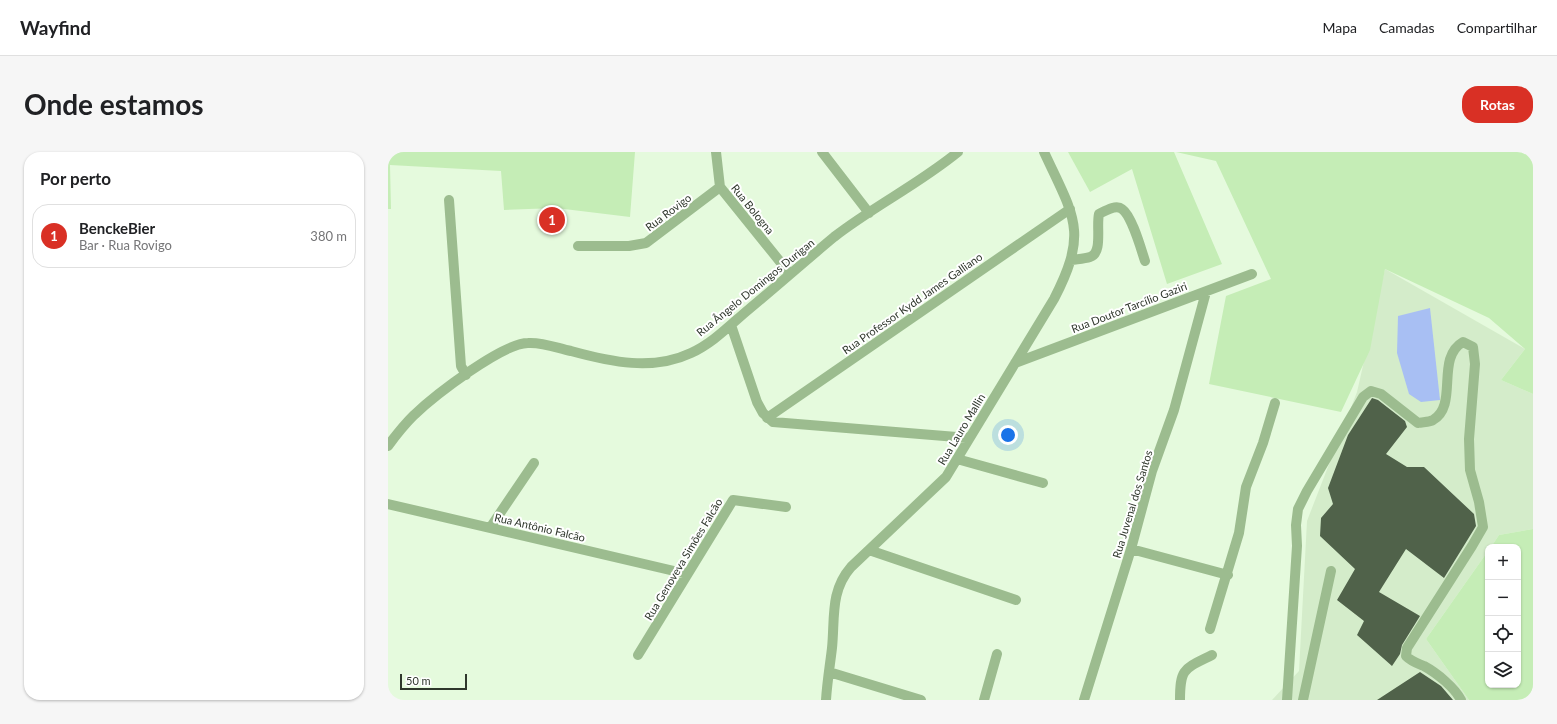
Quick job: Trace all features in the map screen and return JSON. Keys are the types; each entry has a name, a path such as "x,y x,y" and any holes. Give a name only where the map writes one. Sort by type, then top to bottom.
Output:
{"street":[{"name":"Rua Bologna","path":"716,152 720,187 790,274"},
{"path":"822,152 869,213"},
{"name":"Rua Ângelo Domingos Durigan","path":"388,446 414,415 466,375 503,350 512,346 529,342 619,362 645,363 666,362 692,352 706,344 731,325 835,237 930,173 958,152"},
{"name":"Rua Lauro Mallin","path":"826,700 836,592 845,574 940,483 957,459 1054,299 1071,260 1075,230 1070,209 1044,152"},
{"name":"Rua Rovigo","path":"578,246 629,246 646,243 720,187"},
{"path":"449,200 462,366 466,375"},
{"path":"1071,260 1091,257 1096,253 1098,247 1097,221 1099,214 1115,207 1122,209 1128,217 1145,261"},
{"name":"Rua Professor Kydd James Galliano","path":"767,418 1070,209"},
{"name":"Rua Doutor Tarcílio Gaziri","path":"1015,363 1252,274"},
{"name":"Rua Juvenal dos Santos","path":"1084,700 1131,549 1152,471 1174,410 1206,292"},
{"path":"731,325 757,402 767,418 773,422 779,424 970,438"},
{"path":"1287,700 1298,509 1307,491 1363,397 1371,391 1381,394 1418,423 1433,420 1442,410 1446,394 1449,358 1455,347 1462,342 1473,347 1475,364 1469,439 1470,470 1479,502 1483,527 1407,648 1406,656 1412,662 1426,667 1450,686 1462,700"},
{"path":"1210,629 1228,574 1241,524 1246,487 1263,443 1275,403"},
{"path":"957,459 1043,483"},
{"path":"490,528 534,463"},
{"name":"Rua Genoveva Simões Falcão","path":"638,655 733,500 786,507"},
{"name":"Rua Antônio Falcão","path":"388,504 687,574"},
{"path":"1131,549 1228,574"},
{"path":"869,550 1016,600"},
{"path":"1303,700 1331,571"},
{"path":"984,700 997,654"},
{"path":"1180,700 1180,681 1183,672 1191,666 1212,656"},
{"path":"829,672 921,700"}],"shaded area":[{"path":"388,152 635,152 630,217 556,208 504,210 501,171 390,165 391,209 388,209"},
{"path":"1068,152 1174,152 1222,264 1167,284 1132,169 1090,192"},
{"path":"1176,152 1533,152 1533,394 1501,380 1525,349 1489,318 1385,269 1370,350 1341,412 1209,384 1226,296 1271,279 1216,161"},
{"path":"1385,269 1525,349 1501,380 1533,394 1533,529 1499,535 1493,544 1485,544 1485,555 1426,639 1469,700 1272,700 1299,671 1307,521 1357,392"},
{"path":"1533,529 1533,700 1469,700 1426,639 1485,555 1485,688 1521,688 1521,544 1493,544 1499,535"}],"water":[{"path":"1430,308 1440,400 1421,402 1409,394 1397,353 1398,316"}],"building":[{"path":"1372,398 1378,400 1405,421 1407,427 1386,454 1407,467 1424,467 1474,514 1476,526 1444,578 1406,549 1379,592 1420,616 1402,645 1400,654 1392,666 1357,635 1364,621 1337,600 1355,569 1320,536 1321,518 1333,504 1328,488 1348,435"},
{"path":"1420,672 1441,686 1453,700 1377,700"}],"place":[{"name":"BenckeBier","path":"552,220"}]}
